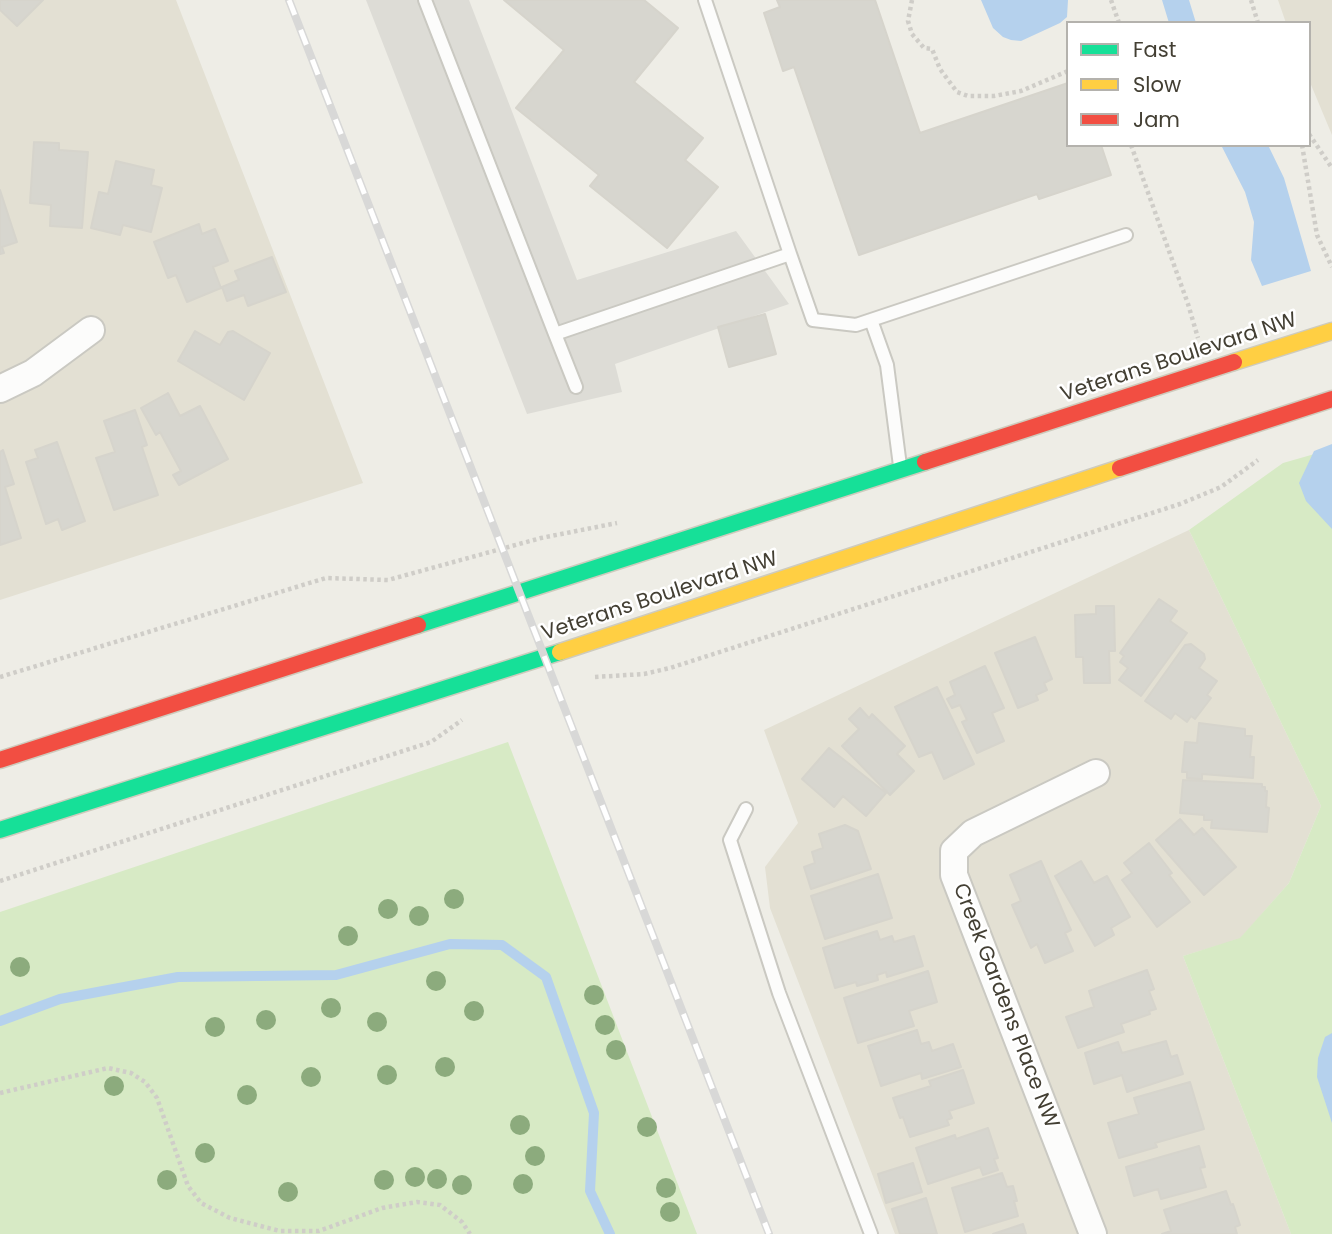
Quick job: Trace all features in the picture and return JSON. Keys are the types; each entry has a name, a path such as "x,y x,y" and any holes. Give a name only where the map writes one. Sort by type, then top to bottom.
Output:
{"main road":[{"name":"Veterans Boulevard NW","path":"0,760 1332,331"},
{"name":"Veterans Boulevard NW","path":"0,830 1332,399"}],"street":[{"path":"0,389 33,373 91,330"},
{"name":"Creek Gardens Place NW","path":"1093,1234 954,875 954,851 973,833 1096,773"}],"lane":[{"path":"425,0 576,387"},
{"path":"705,0 813,320 856,325 1126,235"},
{"path":"555,334 790,254"},
{"path":"872,320 887,365 900,470"},
{"path":"746,809 730,840 779,993 871,1234"}],"path":[{"path":"912,0 908,21 912,34 924,48 932,48 940,69 957,92 968,96 994,96 1021,91 1066,72"},
{"path":"1111,0 1118,21"},
{"path":"1251,0 1257,21"},
{"path":"1311,137 1332,168"},
{"path":"1132,147 1188,304 1199,343"},
{"path":"1302,147 1317,235 1332,267"},
{"path":"588,678 644,674 670,668 1180,504 1221,487 1262,457"},
{"path":"0,677 326,578 388,580 541,538 621,522"},
{"path":"0,881 431,742 464,719"},
{"path":"0,1093 108,1068 131,1073 145,1082 158,1098 188,1186 201,1203 230,1218 280,1231 319,1231 383,1208 417,1202 440,1205 462,1222 470,1234"}],"shaded area":[{"path":"0,0 176,0 363,483 0,600"},
{"path":"366,0 469,0 577,280 736,231 789,304 615,364 622,392 527,414"},
{"path":"1278,0 1332,0 1332,135 1311,85 1311,21 1285,21"},
{"path":"1189,530 1321,806 1289,883 1240,939 1183,956 1291,1234 895,1234 770,908 765,867 798,823 764,730"}],"green space":[{"path":"1332,449 1332,1234 1291,1234 1183,956 1240,938 1289,883 1321,806 1189,530 1283,463"},
{"path":"508,742 697,1234 0,1234 0,912"}],"water":[{"path":"981,0 1068,0 1067,17 1021,41 1011,40 993,28"},
{"path":"1162,0 1189,0 1195,21 1168,21"},
{"path":"1222,147 1269,147 1284,178 1311,271 1262,286 1251,260 1254,222 1245,192"},
{"path":"1332,444 1332,529 1306,501 1299,483 1314,451"},
{"path":"1332,1033 1332,1123 1317,1077 1318,1058 1325,1037"}],"building":[{"path":"0,0 43,0 17,26 0,10"},
{"path":"504,0 644,0 678,28 634,82 703,138 685,160 718,187 667,248 590,186 599,175 516,108 564,50"},
{"path":"777,0 875,0 920,133 1066,84 1066,147 1102,147 1111,175 1039,199 1037,194 859,255 794,67 783,71 764,13 780,7"},
{"path":"34,142 59,143 59,150 88,152 82,228 50,226 51,205 30,203"},
{"path":"116,161 154,170 151,185 162,188 151,232 123,225 120,235 91,228 99,192 108,194"},
{"path":"0,190 17,242 2,247 4,253 0,254"},
{"path":"199,224 202,234 215,229 228,261 213,267 221,288 187,302 176,275 168,278 154,242"},
{"path":"272,257 286,292 248,306 244,295 227,301 222,287 239,280 235,271"},
{"path":"765,314 776,354 729,367 718,327"},
{"path":"195,331 220,345 228,332 233,331 270,353 244,400 178,361"},
{"path":"168,393 180,416 200,406 228,459 179,485 173,475 181,471 160,432 156,435 141,408"},
{"path":"135,410 147,445 142,447 158,495 114,510 96,458 115,452 104,421"},
{"path":"57,442 85,521 62,530 58,519 46,524 26,462 38,458 35,450"},
{"path":"3,450 14,484 5,487 21,538 0,545 0,452"},
{"path":"1159,599 1177,611 1170,621 1187,633 1141,696 1119,680 1128,668 1120,662 1124,656 1120,653"},
{"path":"1096,606 1114,606 1115,651 1109,651 1110,683 1084,683 1083,657 1076,657 1075,615 1096,614"},
{"path":"1035,637 1052,679 1044,683 1047,690 1036,695 1038,700 1018,708 995,653"},
{"path":"1191,644 1204,654 1205,659 1199,668 1217,681 1207,695 1211,698 1195,719 1191,716 1187,722 1175,713 1171,719 1145,701 1185,645"},
{"path":"985,666 1004,708 992,713 1004,741 977,753 962,722 967,720 960,705 952,708 947,699 955,695 950,682"},
{"path":"937,687 974,764 944,779 932,752 919,757 895,707"},
{"path":"860,708 869,718 872,714 905,746 897,754 914,771 890,795 842,746 859,729 849,719"},
{"path":"1199,723 1245,729 1245,736 1252,736 1250,757 1254,757 1253,778 1202,774 1202,779 1187,778 1187,772 1182,772 1185,742 1197,743"},
{"path":"829,748 886,793 866,816 843,796 834,807 802,779"},
{"path":"1183,780 1262,784 1267,791 1266,807 1269,808 1267,832 1211,828 1212,820 1204,820 1204,815 1180,813"},
{"path":"1180,819 1194,835 1202,828 1236,867 1204,895 1156,840"},
{"path":"845,825 858,831 871,869 811,889 804,867 815,863 812,852 823,848 819,834"},
{"path":"1149,843 1190,902 1157,927 1122,880 1132,873 1124,863"},
{"path":"1041,861 1071,930 1065,933 1073,951 1045,963 1037,944 1031,948 1012,905 1021,901 1010,875"},
{"path":"1081,861 1094,883 1107,876 1130,917 1111,928 1114,935 1095,946 1055,876"},
{"path":"878,874 892,918 825,939 811,896"},
{"path":"877,931 880,940 892,936 894,942 914,936 923,966 887,977 886,972 877,975 878,980 857,986 856,982 835,988 823,948"},
{"path":"1147,970 1154,989 1149,991 1156,1009 1149,1011 1150,1014 1121,1024 1124,1032 1078,1048 1066,1017 1094,1007 1089,991"},
{"path":"928,971 937,1002 909,1011 914,1026 858,1043 844,998"},
{"path":"917,1030 921,1044 929,1042 932,1051 953,1044 961,1067 922,1079 921,1073 881,1086 868,1046"},
{"path":"1166,1041 1171,1057 1177,1055 1183,1074 1127,1092 1122,1075 1094,1084 1085,1053 1118,1042 1122,1053"},
{"path":"963,1070 974,1103 949,1111 952,1118 947,1120 949,1125 910,1137 893,1098 931,1086 929,1081"},
{"path":"1190,1082 1204,1129 1155,1143 1157,1147 1119,1158 1108,1123 1139,1114 1134,1098"},
{"path":"988,1128 998,1158 994,1159 998,1170 983,1175 980,1167 928,1184 916,1148"},
{"path":"1199,1146 1205,1167 1200,1168 1206,1187 1161,1199 1158,1189 1134,1196 1126,1167"},
{"path":"913,1163 922,1192 886,1203 878,1174"},
{"path":"1002,1173 1007,1187 1013,1186 1018,1216 965,1232 952,1188"},
{"path":"1226,1191 1240,1225 1235,1227 1237,1234 1162,1234 1171,1231 1164,1210"},
{"path":"926,1198 937,1234 900,1234 892,1209"},
{"path":"1023,1224 1026,1234 993,1234"}],"waterway":[{"path":"0,1021 60,999 178,977 336,975 450,944 502,945 546,977 594,1113 590,1191 610,1234"}],"railway":[{"path":"289,0 769,1234"}],"traffic: fast":[{"path":"418,625 925,462"},
{"path":"0,830 560,652"}],"traffic: slow":[{"path":"1234,362 1332,331"},
{"path":"560,652 1120,468"}],"traffic: jam":[{"path":"925,462 1234,362"},
{"path":"1120,468 1332,399"},
{"path":"0,760 418,625"}]}
